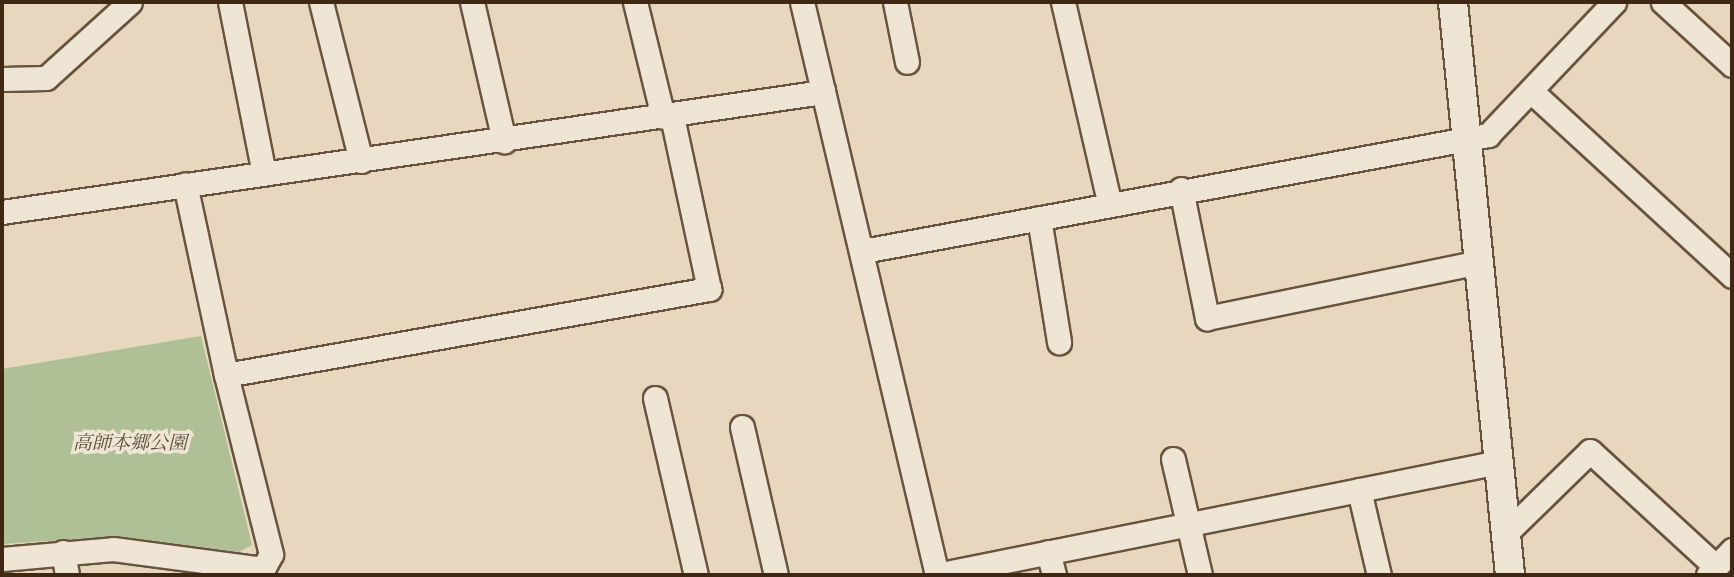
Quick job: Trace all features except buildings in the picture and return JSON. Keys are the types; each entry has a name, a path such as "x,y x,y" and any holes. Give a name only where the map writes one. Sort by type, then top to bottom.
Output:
{"street":[{"path":"2,79 46,78 131,2"},
{"path":"230,2 264,174"},
{"path":"321,2 361,161"},
{"path":"472,2 504,141"},
{"path":"226,375 709,289 668,116 635,2"},
{"path":"802,2 863,251 937,575 1499,462"},
{"path":"895,2 907,62"},
{"path":"1063,2 1110,205"},
{"path":"1453,2 1510,575"},
{"path":"863,251 1110,205 1181,189 1488,135 1614,2"},
{"path":"1663,2 1732,65"},
{"path":"1531,91 1732,276"},
{"path":"2,212 504,141 823,92"},
{"path":"2,559 113,550 264,569 271,554 226,375 185,184"},
{"path":"1181,189 1207,318 1480,262"},
{"path":"1039,218 1059,342"},
{"path":"655,397 696,575"},
{"path":"742,427 776,575"},
{"path":"1506,533 1590,451 1712,571 1732,550"},
{"path":"1172,459 1200,575"},
{"path":"1359,490 1380,575"},
{"path":"63,552 67,575"},
{"path":"1048,552 1054,575"}],"green space":[{"name":"高師本郷公園","path":"201,336 252,545 239,552 118,536 2,544 2,369"}]}
